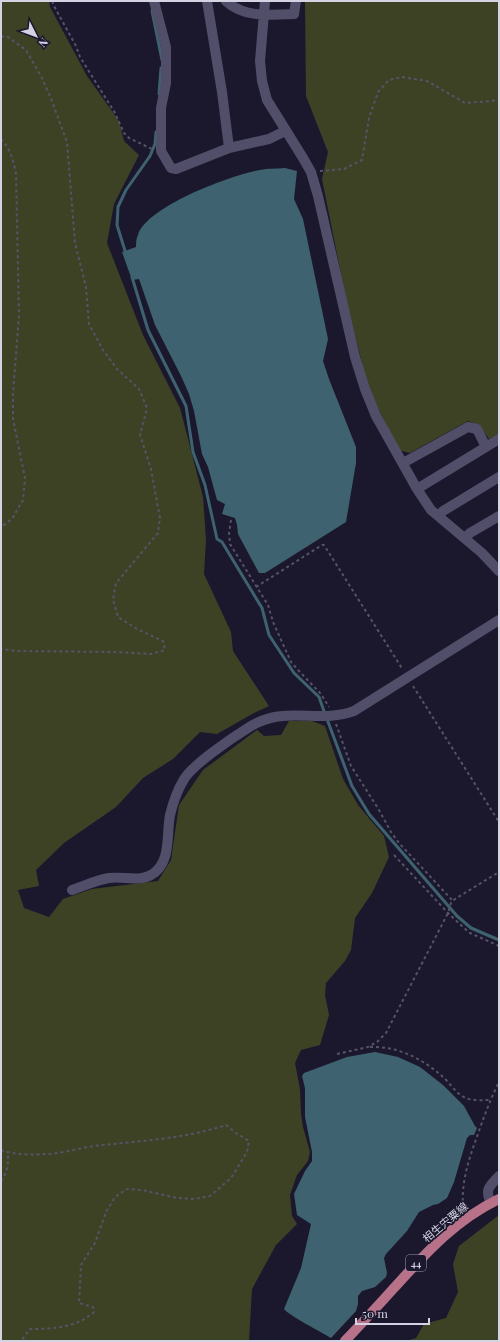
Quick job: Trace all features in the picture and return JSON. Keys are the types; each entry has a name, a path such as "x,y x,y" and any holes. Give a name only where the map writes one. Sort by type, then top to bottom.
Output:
{"main road":[{"name":"相生宍粟線","path":"345,1341 439,1240 460,1222 495,1201"}],"street":[{"path":"154,1 166,47 166,78 161,108 161,151 171,168 176,169 229,148 269,139 286,131"},
{"path":"207,1 222,92 229,148"},
{"path":"226,1 230,6 240,10 264,15 294,14 296,1"},
{"path":"265,1 260,60 262,80 267,100 311,172 318,196 355,357 365,389 376,416 417,489 431,510 482,553 499,571"},
{"path":"403,464 468,426 477,429 486,447"},
{"path":"417,489 499,440"},
{"path":"439,516 443,511 499,477"},
{"path":"465,538 470,533 499,517"},
{"path":"72,890 97,880 111,878 143,879 158,870 166,856 170,815 177,793 184,779 196,766 252,725 274,716 298,714 327,716 343,715 354,711 499,620"},
{"path":"495,1201 488,1196 488,1190 499,1176"}],"path":[{"path":"52,1 76,46 80,57 115,113 124,133 129,138 150,148"},
{"path":"1,36 8,37 26,50 50,96 67,142 75,243 86,287 89,324 103,350 117,369 139,389 147,408 140,436 151,469 160,518 158,533 116,583 113,600 118,617 137,629 163,641 165,650 151,654 16,651 1,649"},
{"path":"311,172 344,169 362,160 369,118 378,92 388,80 402,77 427,81 465,103 499,99"},
{"path":"1,139 4,141 13,158 16,174 19,315 13,394 13,418 25,478 23,500 12,519 1,527"},
{"path":"256,587 324,545 499,822"},
{"path":"394,856 470,933 499,946"},
{"path":"368,1047 377,1042 386,1033 451,904 455,899 499,872"},
{"path":"337,1054 368,1047 381,1047 396,1050 420,1060 443,1077 463,1098 472,1100 490,1100"},
{"path":"463,1207 462,1197 464,1177 490,1100 499,1082"},
{"path":"1,1150 8,1152 47,1154 81,1148 182,1136 208,1131 226,1125 236,1134 249,1141 247,1152 231,1178 210,1196 195,1199 177,1198 142,1190 127,1189 115,1197 106,1212 95,1243 81,1265 78,1303 93,1307 94,1312 83,1320 66,1327 30,1329 22,1341"},
{"path":"1,1181 6,1175 8,1166 8,1152"}],"green space":[{"path":"1,1 49,1 50,7 87,76 119,121 124,141 139,155 114,204 107,243 143,335 180,408 203,497 206,540 204,574 231,632 233,651 269,706 217,734 200,732 173,759 143,778 116,807 64,843 36,870 39,886 18,890 24,908 49,917 63,899 92,889 158,881 171,860 179,805 203,770 257,730 264,736 281,735 289,721 312,721 325,726 343,779 358,805 384,836 389,857 372,893 355,918 351,950 345,961 326,983 325,995 329,1015 320,1045 301,1050 295,1063 300,1089 303,1127 310,1152 308,1161 297,1175 290,1195 292,1216 297,1224 276,1245 252,1289 249,1341 1,1341"},
{"path":"305,1 499,1 499,434 489,439 479,425 468,421 410,453 398,450 368,387 346,299 322,179 328,152 306,96"},
{"path":"499,1215 499,1341 406,1341 416,1338 424,1324 446,1318 458,1292 453,1264 459,1246"}],"water":[{"path":"285,168 297,171 294,199 303,219 328,339 323,361 356,447 356,463 346,522 265,573 259,573 238,534 235,518 222,514 225,504 217,500 208,467 202,454 194,411 189,394 155,325 139,279 132,280 122,252 136,247 137,236 145,224 157,213 173,203 211,185 230,178 263,169"},
{"path":"375,1052 398,1057 420,1067 443,1085 464,1106 477,1128 474,1135 470,1135 467,1138 454,1182 447,1198 438,1204 419,1212 407,1231 386,1254 384,1258 387,1273 386,1277 375,1287 362,1291 358,1296 356,1311 331,1338 284,1309 301,1268 311,1224 297,1215 294,1194 305,1171 312,1161 312,1152 305,1117 305,1088 302,1076 304,1073 347,1057"}],"waterway":[{"path":"152,11 162,60"},
{"path":"159,94 161,68"},
{"path":"126,254 117,225 118,207 126,190 150,156 155,144 156,132"},
{"path":"132,277 148,330 186,406 193,452 205,485 217,539 222,542 262,608 269,635 294,673 319,697 325,714"},
{"path":"327,719 352,786 369,814 457,916 471,928 499,940"}]}
